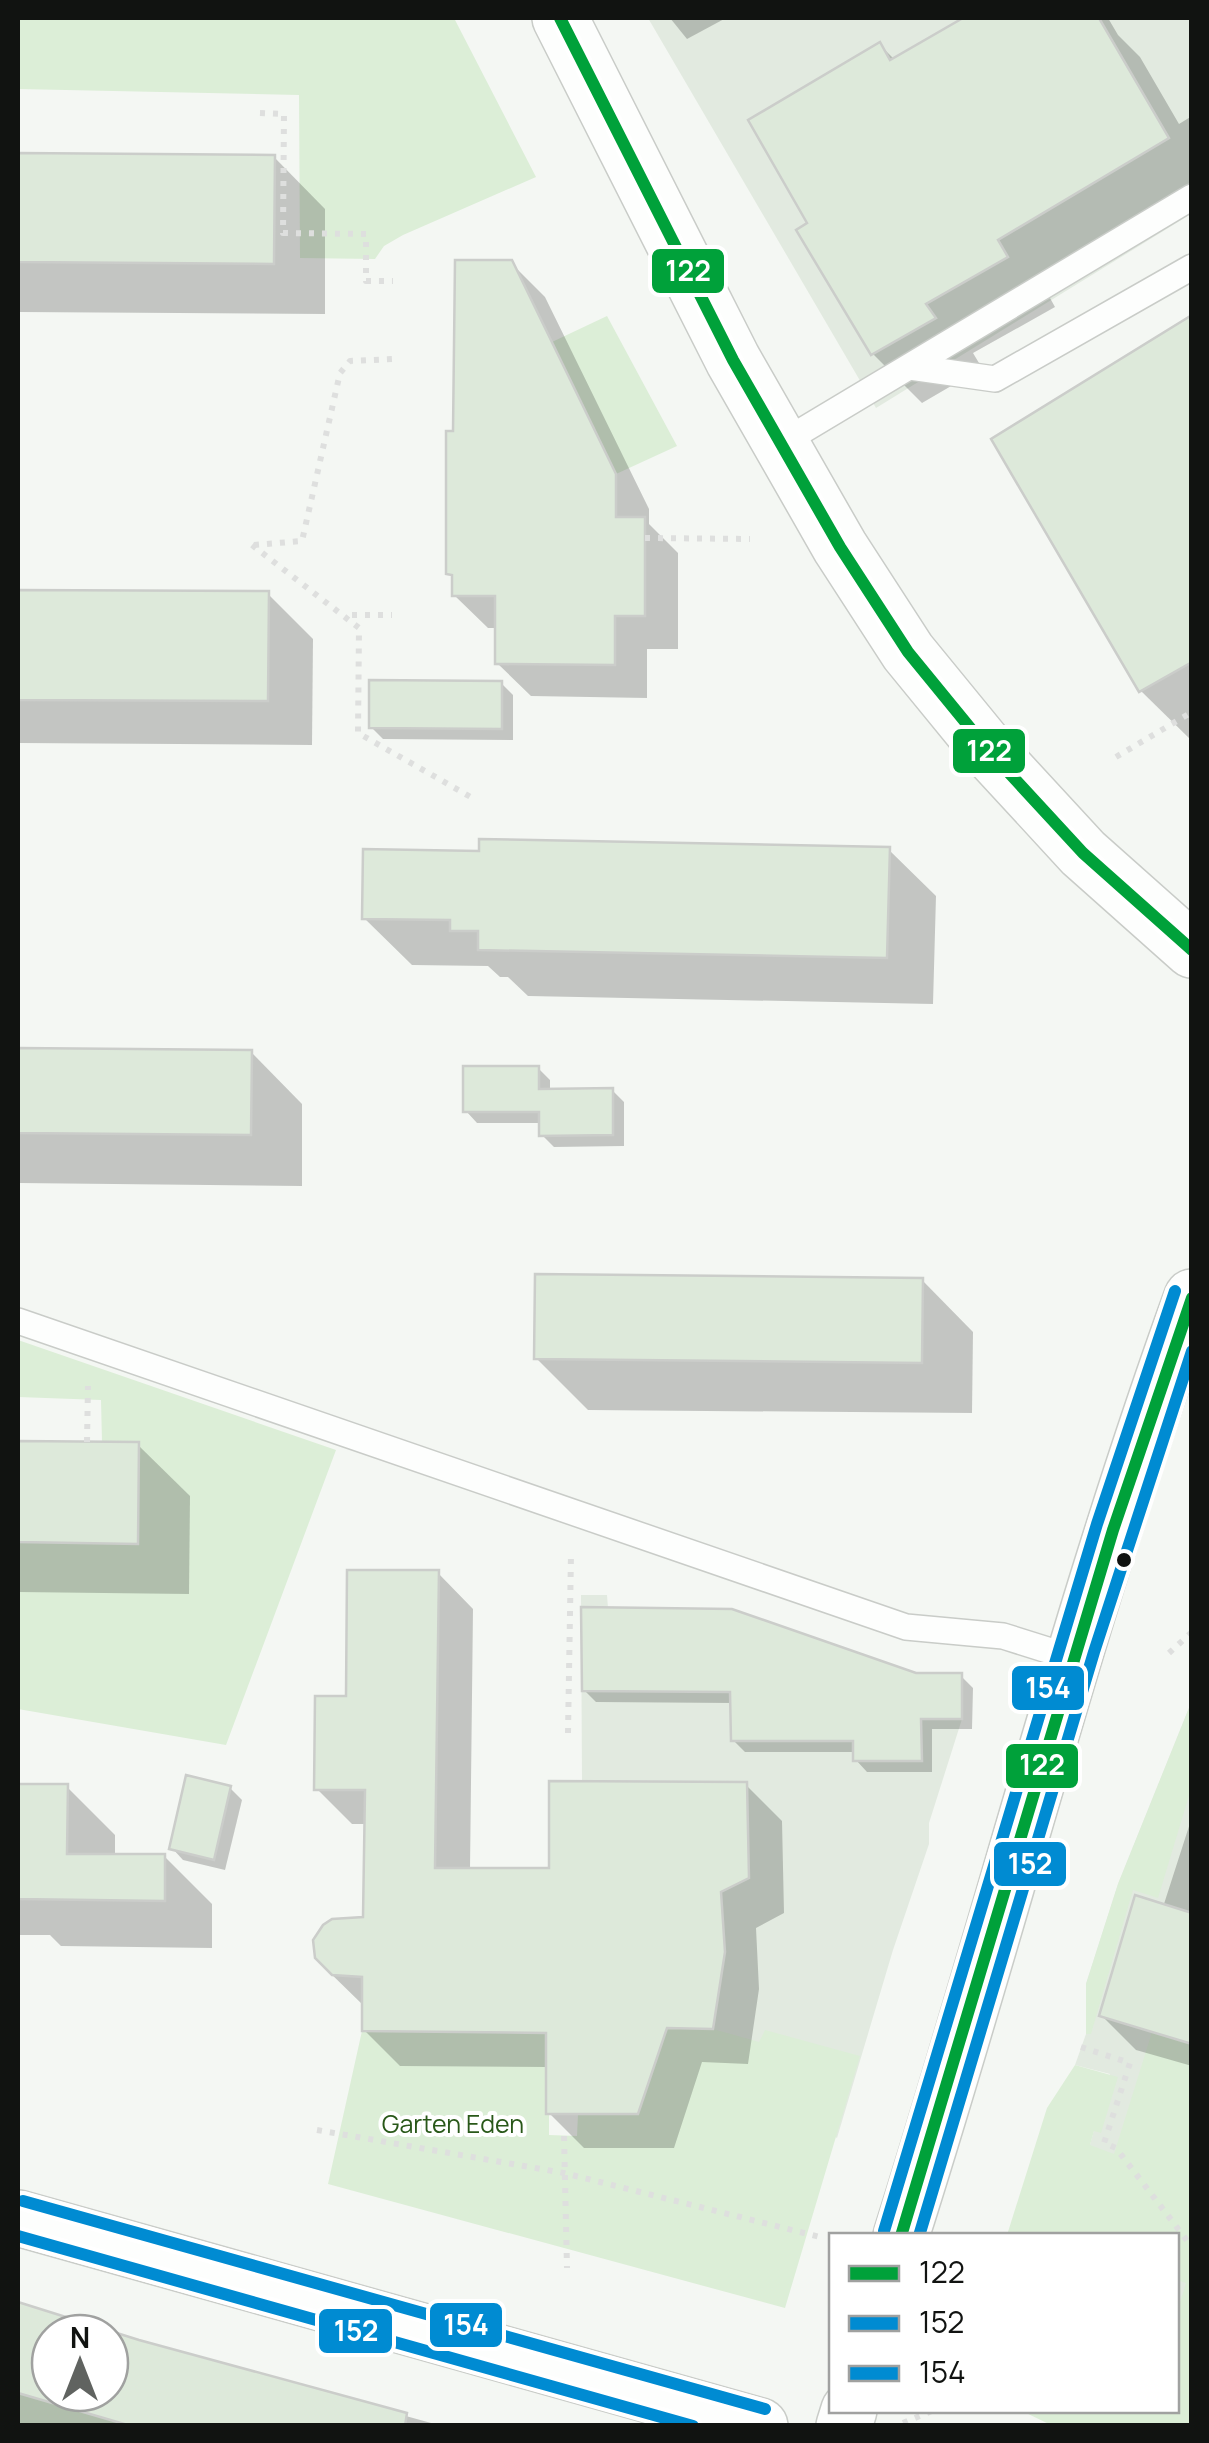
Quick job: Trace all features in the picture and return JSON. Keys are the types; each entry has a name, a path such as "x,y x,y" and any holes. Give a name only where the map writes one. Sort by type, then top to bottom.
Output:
{"street":[{"path":"560,18 733,360 840,547 919,666 1083,853 1192,950"},
{"path":"902,2233 1142,1434 1192,1297"},
{"path":"18,2218 760,2426"}],"lane":[{"path":"780,444 1192,197"},
{"path":"910,366 995,380 1192,267"},
{"path":"18,1321 906,1627 1003,1636 1073,1658"}],"path":[{"path":"260,113 284,114 283,233 366,234 366,280 393,280"},
{"path":"393,359 350,361 340,373 302,541 252,545 359,628 358,733 476,800"},
{"path":"646,538 750,538"},
{"path":"352,615 392,615"},
{"path":"1116,757 1192,712"},
{"path":"87,1442 89,1345"},
{"path":"568,1732 572,1510"},
{"path":"1169,1653 1192,1632"},
{"path":"1082,2047 1130,2063 1104,2143 1116,2148 1192,2247"},
{"path":"317,2130 564,2173 820,2238"},
{"path":"564,2136 567,2268"},
{"path":"896,2426 927,2413"}],"shaded area":[{"path":"648,18 1191,18 1191,214 876,408"},
{"path":"581,1595 607,1595 608,1608 732,1609 916,1673 962,1673 962,1719 929,1823 929,1844 837,2138 667,2028 713,2029 725,1952 723,1920 713,1876 638,1782 582,1781"},
{"path":"1191,1703 1191,2425 1179,2413 1179,2233 1065,2233 1110,2074 1075,2065 1086,2034 1086,1984 1118,1884"}],"green space":[{"path":"18,18 454,18 536,177 403,235 384,246 375,259 300,258 299,95 18,89"},
{"path":"607,316 677,446 616,474 552,342"},
{"path":"18,1340 336,1450 226,1745 18,1709 18,1542 138,1544 139,1443 102,1442 101,1400 18,1397"},
{"path":"1191,1703 1191,1789 1158,1898 1133,1890 1091,2034 1086,2034 1086,1984 1118,1884"},
{"name":"Garten Eden","path":"667,2028 713,2029 759,2042 765,2030 860,2056 785,2308 328,2184 362,2031 545,2033 545,2113 549,2114 549,2135 577,2136 578,2114 638,2113"},
{"path":"1152,2032 1191,2044 1191,2425 1051,2425 1026,2413 1179,2413 1179,2306 1186,2283 1179,2281 1179,2233 1008,2233 1047,2108 1075,2065 1118,2077 1101,2133 1094,2131 1090,2145 1114,2154"},
{"path":"18,2393 30,2396 30,2413 89,2413 131,2425 18,2425"}],"building":[{"path":"963,18 1099,18 1169,138 998,240 1008,257 926,304 936,318 871,355 796,230 807,223 748,120 880,42 890,60"},
{"path":"18,153 275,155 274,264 18,262"},
{"path":"455,260 512,260 616,474 616,517 645,517 645,616 615,616 615,665 495,664 495,596 452,596 452,575 446,574 446,431 453,431"},
{"path":"1192,315 1192,662 1139,692 991,439"},
{"path":"18,590 269,591 268,701 18,700"},
{"path":"369,680 502,681 502,729 369,728"},
{"path":"479,839 890,847 887,958 478,950 478,931 450,931 450,920 362,919 363,849 479,851"},
{"path":"18,1048 252,1050 251,1135 18,1133"},
{"path":"463,1066 539,1066 539,1089 613,1088 613,1135 539,1136 539,1112 463,1112"},
{"path":"535,1274 923,1278 922,1363 534,1359"},
{"path":"18,1441 139,1442 138,1544 18,1542"},
{"path":"347,1570 439,1570 435,1868 549,1868 549,1781 747,1782 749,1878 721,1892 725,1952 713,2029 667,2028 638,2114 546,2114 546,2033 362,2031 362,1977 332,1975 315,1958 313,1940 323,1925 332,1919 363,1917 365,1790 314,1790 315,1696 346,1696"},
{"path":"581,1607 732,1609 916,1673 962,1673 962,1719 921,1719 922,1761 853,1761 853,1741 731,1741 730,1692 582,1691"},
{"path":"186,1775 231,1786 214,1860 169,1849"},
{"path":"18,1784 68,1784 67,1854 165,1854 165,1901 18,1899"},
{"path":"1135,1895 1192,1913 1192,2044 1099,2016"},
{"path":"18,2302 53,2313 30,2313 30,2397 18,2393"},
{"path":"130,2337 407,2413 405,2426 131,2426 86,2413 130,2413"}],"transit line":[{"name":"122","path":"560,18 733,360 840,547 908,652 989,751 1083,853 1192,950"},
{"name":"154","path":"884,2231 1097,1524 1175,1291"},
{"name":"122","path":"902,2233 1113,1530 1192,1298"},
{"name":"152","path":"920,2233 1094,1652 1192,1351"},
{"name":"154","path":"23,2201 765,2409"},
{"name":"152","path":"18,2236 693,2426"}]}
